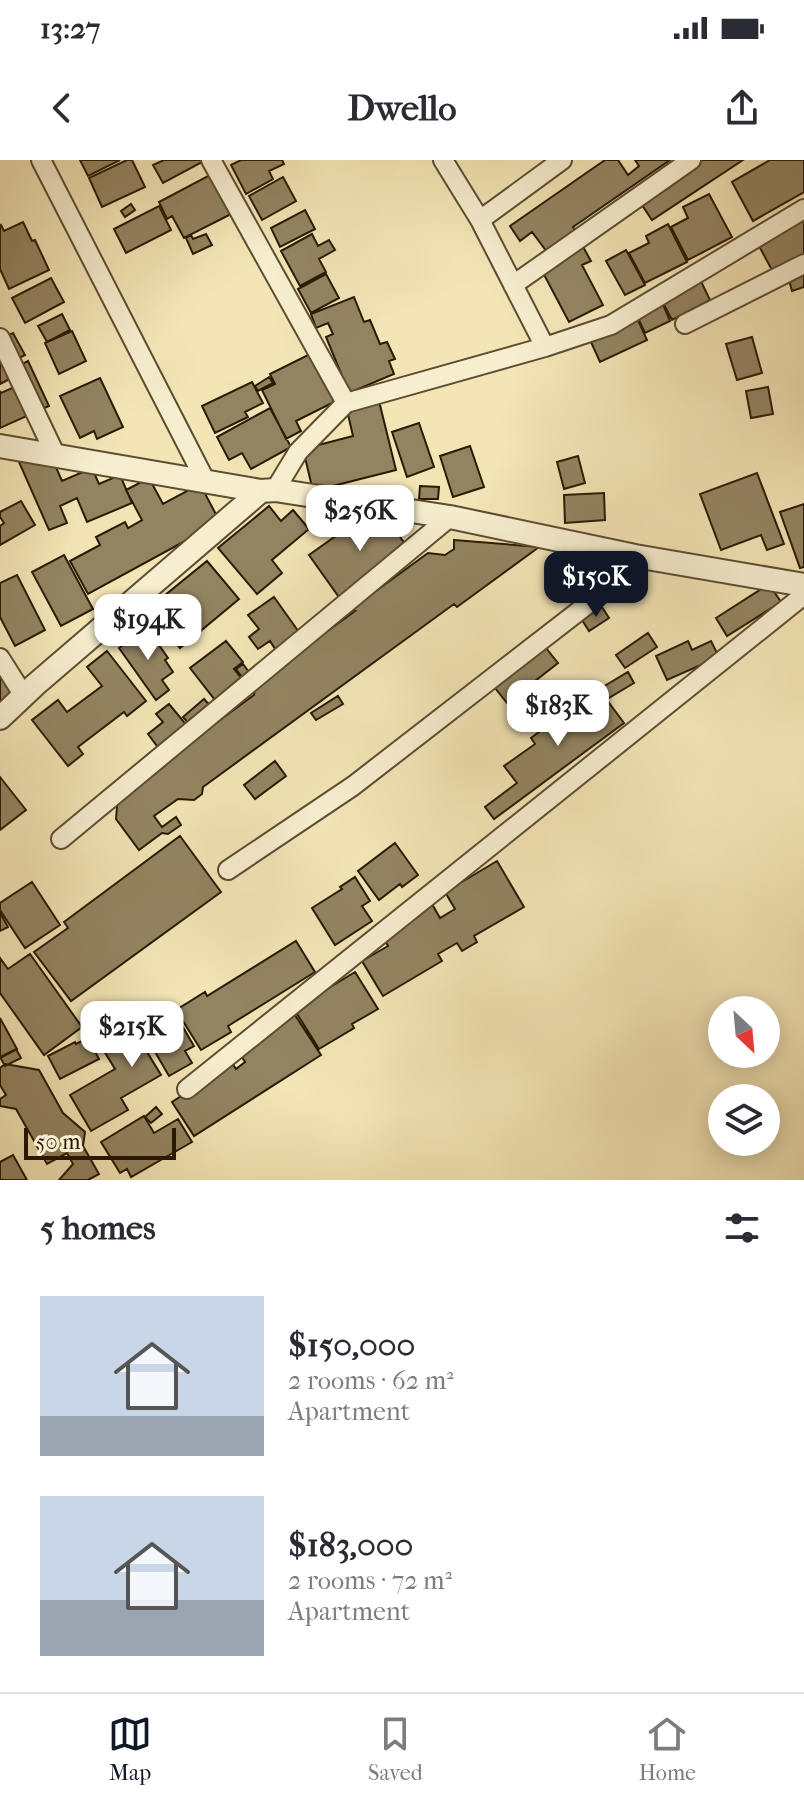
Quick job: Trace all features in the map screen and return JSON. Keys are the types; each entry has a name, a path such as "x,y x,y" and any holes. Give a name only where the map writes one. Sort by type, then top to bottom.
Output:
{"street":[{"path":"41,160 205,480"},
{"path":"211,160 346,403"},
{"path":"443,160 480,220 545,347"},
{"path":"480,220 562,160"},
{"path":"513,285 691,160"},
{"path":"0,718 268,490 298,452 346,403 545,347 611,325 804,209"},
{"path":"685,324 804,264"},
{"path":"0,338 56,456"},
{"path":"0,446 450,517 635,556 804,585"},
{"path":"61,839 450,517"},
{"path":"228,870 353,786 606,590 635,556"},
{"path":"187,1089 804,595"},
{"path":"0,658 24,696"}],"building":[{"path":"80,160 120,160 88,176"},
{"path":"132,160 145,187 102,207 89,178"},
{"path":"164,160 204,161 163,183 153,165"},
{"path":"241,160 282,160 284,164 269,171 273,179 246,194 231,165"},
{"path":"605,160 618,160 628,175 639,166 635,160 670,160 573,227 576,232 547,252 532,232 520,241 510,226"},
{"path":"697,160 743,160 652,220 638,199"},
{"path":"770,160 804,160 804,192 753,221 732,182"},
{"path":"210,175 235,212 184,238 172,216 167,219 159,202"},
{"path":"283,177 296,201 262,220 249,196"},
{"path":"709,194 732,237 688,260 671,227 688,218 683,207"},
{"path":"131,204 135,210 125,217 121,211"},
{"path":"159,206 171,230 126,253 114,229"},
{"path":"305,210 315,229 280,247 271,228"},
{"path":"804,212 804,256 773,272 759,246 771,239 767,232"},
{"path":"23,222 49,270 9,289 0,269 0,226 4,231"},
{"path":"668,224 687,262 645,283 629,253 649,243 646,236"},
{"path":"206,234 212,245 193,254 186,238"},
{"path":"312,234 318,246 329,240 335,250 319,259 326,272 300,286 281,251"},
{"path":"582,245 591,261 582,265 603,305 569,322 540,267"},
{"path":"626,250 645,285 625,295 606,261"},
{"path":"697,273 710,300 672,320 658,293"},
{"path":"326,274 339,298 311,313 298,289"},
{"path":"804,275 804,287 792,291 789,280"},
{"path":"51,278 64,302 25,323 12,298"},
{"path":"659,295 670,321 645,333 633,307"},
{"path":"354,297 364,322 370,320 380,344 387,342 395,359 389,361 394,374 349,393 326,337 333,334 328,323 316,328 311,314"},
{"path":"632,307 647,340 600,362 585,329"},
{"path":"62,314 70,330 47,342 38,326"},
{"path":"72,331 86,361 59,374 45,343"},
{"path":"13,333 25,355 15,360 21,373 0,384 2,338"},
{"path":"752,337 762,373 737,380 726,344"},
{"path":"312,353 336,401 296,421 301,431 286,439 262,390 275,384 270,374"},
{"path":"28,361 49,406 0,428 0,391 26,382 19,366"},
{"path":"269,377 273,383 258,391 255,386"},
{"path":"100,378 123,427 97,439 94,431 80,438 60,396"},
{"path":"252,382 263,403 245,412 248,417 215,433 202,406"},
{"path":"768,387 773,414 751,418 746,391"},
{"path":"379,401 396,470 313,491 303,449 353,436 347,410"},
{"path":"270,408 291,447 251,469 242,453 229,460 217,437"},
{"path":"419,423 434,467 407,477 392,432"},
{"path":"470,446 484,487 453,497 440,456"},
{"path":"48,449 62,481 92,468 99,484 120,475 132,503 87,522 77,498 60,506 67,523 49,530 19,462"},
{"path":"578,456 585,483 564,489 557,462"},
{"path":"757,473 784,544 767,550 761,535 721,550 700,494"},
{"path":"149,478 163,504 200,484 220,522 88,594 70,561 100,545 96,537 125,522 128,528 142,520 126,490"},
{"path":"420,486 439,487 438,499 419,499"},
{"path":"604,493 605,520 565,523 564,495"},
{"path":"21,501 35,525 0,545 0,526 4,523 0,512"},
{"path":"804,504 804,567 800,568 780,512"},
{"path":"269,506 281,521 293,510 309,529 272,560 282,573 257,594 218,548"},
{"path":"378,506 410,551 341,600 309,555"},
{"path":"454,540 539,547 457,607 454,604 203,787 202,794 194,800 178,799 154,816 162,827 176,817 181,825 168,834 162,833 139,850 116,819 118,795 254,695 255,688 279,670 274,670 355,611 350,610 428,553 445,555 454,549"},
{"path":"64,555 93,609 61,626 32,572"},
{"path":"207,561 239,599 180,648 148,609"},
{"path":"17,575 45,630 15,646 0,617 0,583"},
{"path":"769,584 781,602 727,636 716,618"},
{"path":"274,597 301,635 277,652 270,641 258,649 249,637 259,629 248,615"},
{"path":"602,607 609,618 589,631 582,620"},
{"path":"147,628 168,658 165,660 173,672 162,680 169,690 156,700 119,648"},
{"path":"648,633 657,647 625,668 616,655"},
{"path":"226,641 243,662 234,669 242,679 215,700 190,668"},
{"path":"688,641 692,650 711,641 719,657 667,680 656,656"},
{"path":"546,648 558,663 507,703 495,688"},
{"path":"107,651 146,701 127,716 124,712 78,747 83,754 68,766 32,720 58,700 67,712 102,686 87,667"},
{"path":"243,664 249,672 242,677 236,669"},
{"path":"0,672 19,701 0,713"},
{"path":"628,672 634,683 607,699 601,688"},
{"path":"598,688 624,723 494,819 485,807 517,783 504,766 535,744 531,738"},
{"path":"338,696 343,704 316,720 311,713"},
{"path":"204,699 213,709 193,728 183,717"},
{"path":"169,704 189,728 160,750 148,734 163,722 156,714"},
{"path":"275,761 286,776 255,799 244,785"},
{"path":"0,777 26,810 0,830"},
{"path":"180,836 221,892 71,1001 34,952 68,928 64,922"},
{"path":"395,843 418,875 379,900 358,871"},
{"path":"497,861 524,907 474,936 477,942 462,951 457,943 438,954 442,961 383,996 362,961 388,946 381,934 432,904 440,918 455,909 445,892"},
{"path":"355,877 370,901 362,906 372,921 335,945 312,908"},
{"path":"32,882 60,925 25,948 0,910 0,903"},
{"path":"0,913 8,927 0,931"},
{"path":"296,941 315,972 228,1026 231,1032 201,1050 176,1010 205,992 207,996"},
{"path":"30,954 82,1027 44,1055 0,993 0,958 8,969"},
{"path":"355,972 378,1009 319,1049 294,1009"},
{"path":"293,1012 321,1055 194,1136 172,1102 232,1063 236,1069 245,1062 237,1049"},
{"path":"177,1017 194,1046 185,1051 192,1063 169,1076 147,1038 141,1042 161,1075 121,1098 128,1110 91,1131 70,1095 115,1069 101,1046 141,1019 149,1033"},
{"path":"0,1018 17,1049 0,1058"},
{"path":"88,1038 99,1059 60,1079 48,1056"},
{"path":"16,1049 21,1058 5,1066 0,1057"},
{"path":"5,1064 39,1070 63,1113 85,1132 83,1146 99,1174 88,1180 59,1180 73,1164 67,1153 47,1164 16,1109 0,1106 0,1099 6,1095 0,1085 0,1068"},
{"path":"156,1107 162,1114 151,1123 145,1117"},
{"path":"144,1116 154,1133 178,1119 192,1142 131,1177 127,1169 120,1173 101,1142"},
{"path":"13,1155 27,1180 0,1180 0,1162"}]}
